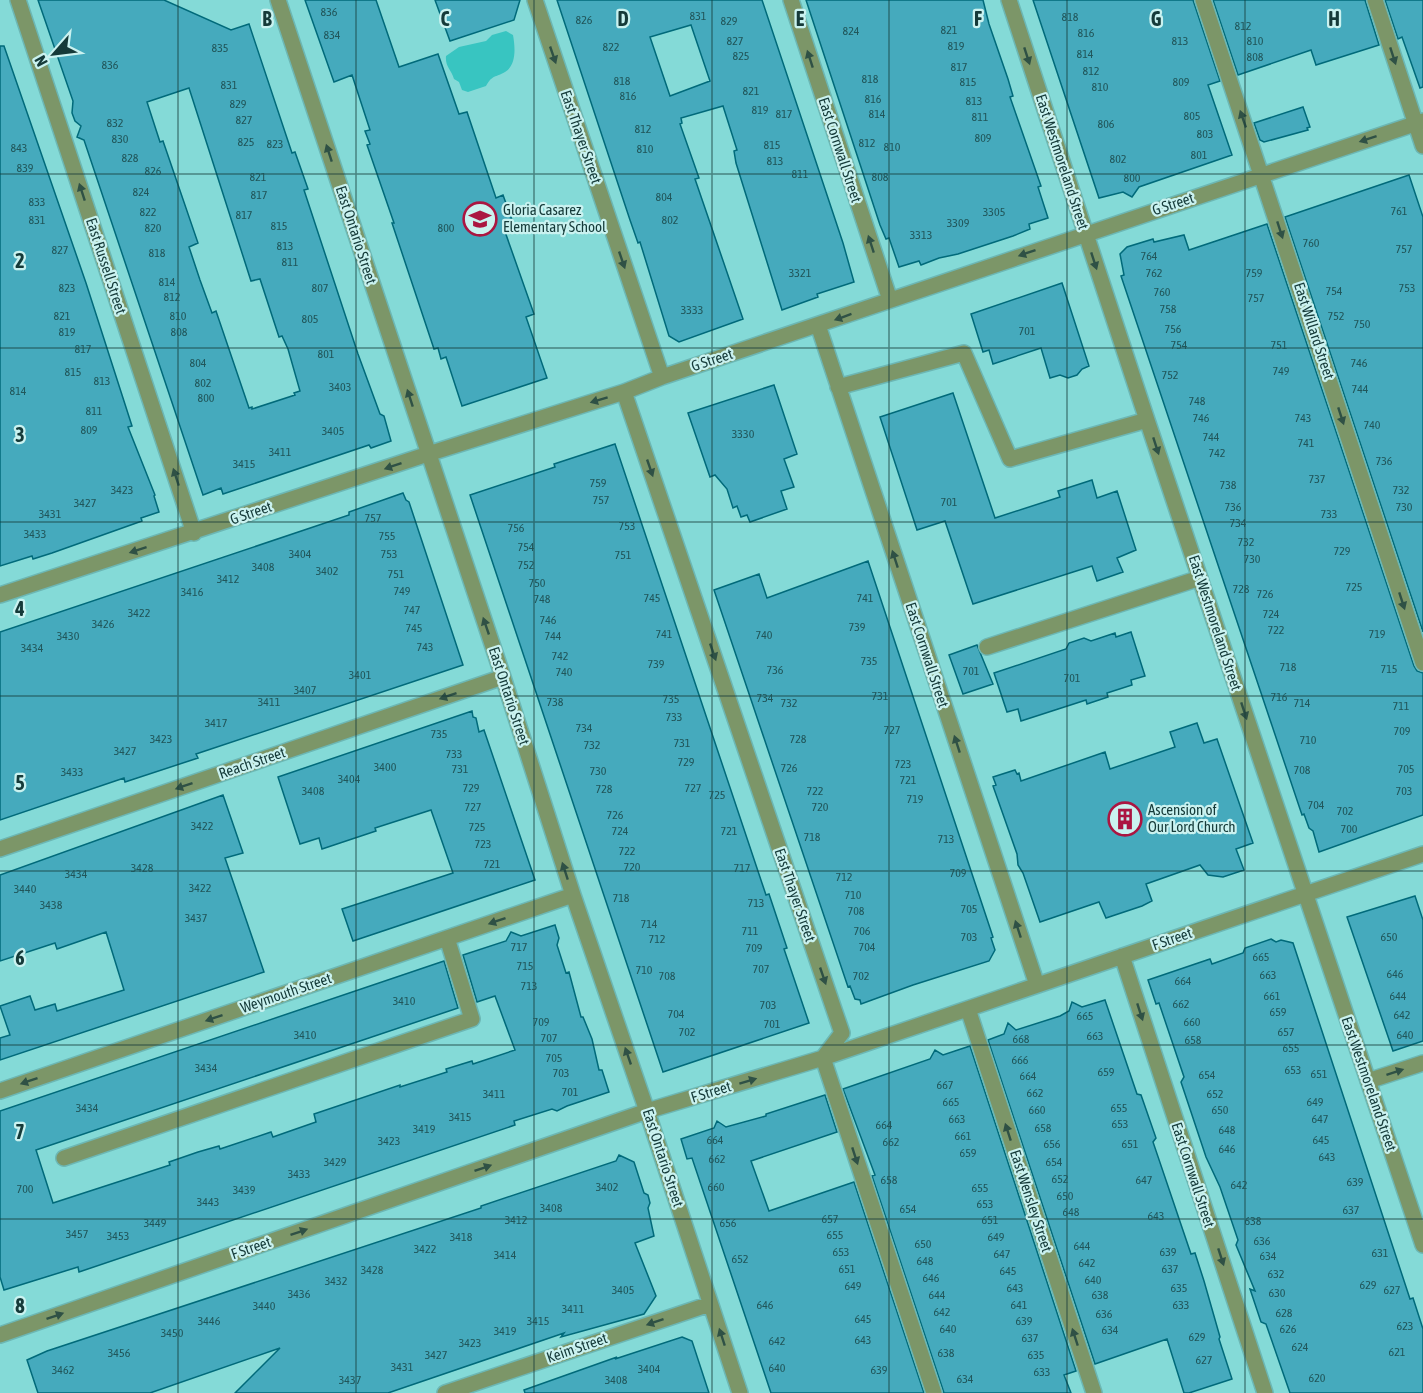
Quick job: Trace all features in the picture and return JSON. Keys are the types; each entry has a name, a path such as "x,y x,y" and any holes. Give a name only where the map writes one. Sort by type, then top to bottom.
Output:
{"street":[{"name":"East Russell Street","path":"18,0 194,532"},
{"name":"East Ontario Street","path":"278,0 740,1393"},
{"name":"East Thayer Street","path":"535,0 662,377"},
{"name":"East Cornwall Street","path":"790,0 890,300"},
{"name":"East Westmoreland Street","path":"1009,0 1423,1245"},
{"name":"East Willard Street","path":"1203,0 1423,663"},
{"path":"1375,0 1419,122 1423,146"},
{"name":"G Street","path":"1,591 194,532 624,392 1085,233 1419,122"},
{"name":"East Cornwall Street","path":"818,326 1037,985"},
{"path":"838,387 964,354 1010,459 1147,420"},
{"name":"East Thayer Street","path":"624,392 843,1033 822,1058"},
{"path":"987,647 1200,578"},
{"name":"Reach Street","path":"0,849 503,677"},
{"name":"F Street","path":"0,1335 647,1111 822,1058 1423,854"},
{"name":"Weymouth Street","path":"0,1091 573,895"},
{"path":"64,1158 472,1018 447,938"},
{"name":"East Cornwall Street","path":"1122,956 1265,1393"},
{"name":"East Wensley Street","path":"968,1009 1094,1393"},
{"path":"822,1058 934,1393"},
{"path":"1368,1081 1423,1063"},
{"name":"Keim Street","path":"444,1393 710,1304"}],"shaded area":[{"path":"506,31 513,35 512,65 505,72 492,78 486,86 468,92 462,90 447,65 446,56 459,47 486,41 492,35"}],"building":[{"path":"38,0 164,0 231,30 249,24 292,153 295,152 308,189 304,190 358,354 380,414 384,416 391,441 371,448 369,445 223,494 221,488 203,495 84,140 77,137 81,126 75,121 72,113 73,101","holes":["189,88 251,281 260,279 279,337 282,336 288,349 300,391 294,393 295,395 252,409 252,407 249,408 216,311 212,313 200,280 189,247 198,243 147,102"]},
{"path":"305,0 376,0 399,67 438,54 459,114 467,112 496,198 503,195 513,223 503,226 534,314 526,317 547,378 462,406 446,357 441,359 438,348 434,349 392,223 394,223 367,145 370,144 365,131 370,130 352,75 334,82"},
{"path":"435,0 520,0 514,20 450,41"},
{"path":"557,0 762,0 854,282 817,294 818,297 782,310 736,163 734,151 737,150 723,106 681,118 682,123 680,124 699,178 695,179 743,319 679,342 669,336 640,242 638,243","holes":["691,25 710,81 670,96 650,37"]},
{"path":"806,0 983,0 1013,96 1010,97 1041,186 1038,187 1048,218 1029,224 1030,229 1013,236 921,265 919,261 899,267 889,238 886,239 880,225"},
{"path":"1033,0 1193,0 1220,81 1208,85 1232,155 1139,187 1132,197 1123,192 1099,198"},
{"path":"1213,0 1365,0 1379,45 1316,65 1311,50 1238,75"},
{"path":"1385,0 1423,0 1423,87 1420,88 1402,37 1398,39"},
{"path":"0,46 4,46 86,283 132,426 128,427 155,495 159,512 141,518 142,521 52,553 33,559 32,556 0,566"},
{"path":"1303,107 1310,127 1307,128 1308,130 1264,142 1260,140 1254,123"},
{"path":"1409,175 1423,217 1423,632 1285,217"},
{"path":"1267,224 1414,666 1417,671 1423,673 1423,815 1319,852 1313,831 1309,828 1304,814 1302,815 1121,276 1124,275 1120,254 1127,247 1153,239 1154,242 1184,235 1189,250"},
{"path":"1062,283 1089,366 1077,375 1068,378 1060,375 1050,378 1041,348 993,364 989,350 983,352 971,314"},
{"path":"774,385 797,454 784,459 794,487 781,491 787,509 750,522 747,515 741,517 737,506 733,508 727,489 715,475 710,477 688,413"},
{"path":"953,393 995,518 1060,497 1058,491 1092,480 1097,498 1117,491 1136,550 1117,558 1123,572 1097,581 1092,566 973,604 945,521 917,530 880,417"},
{"path":"615,444 766,895 769,894 787,948 784,949 809,1023 663,1072 470,495"},
{"path":"403,493 409,502 463,665 196,754 198,758 125,782 124,778 0,820 0,632 349,515 349,512"},
{"path":"868,561 993,937 991,938 995,950 989,961 861,1004 860,1000 855,999 850,986 848,987 714,590 759,574 767,598"},
{"path":"1131,632 1145,676 1131,680 1132,685 1107,693 1108,697 1087,704 1086,700 1021,721 1018,709 1007,712 994,673 1066,649 1069,643 1084,638 1091,641 1115,633 1116,637"},
{"path":"977,645 993,684 963,694 949,655"},
{"path":"472,711 479,732 484,730 535,880 353,941 342,909 453,873 431,810 375,828 376,831 322,849 319,838 300,844 278,777"},
{"name":"Ascension of Our Lord Church","path":"1197,723 1204,743 1217,739 1253,843 1236,849 1244,870 1223,877 1208,875 1200,865 1146,884 1152,901 1142,906 1106,918 1099,902 1040,922 1018,865 1017,854 993,786 996,785 993,777 1015,770 1017,774 1019,773 1021,781 1105,752 1110,769 1175,747 1170,732"},
{"path":"223,795 243,853 225,858 264,972 0,1060 0,1038 10,1035 0,1006 30,996 35,1010 55,1004 57,1011 124,990 106,932 57,949 55,943 0,961 0,875"},
{"path":"1415,896 1423,920 1423,1041 1393,1051 1347,917"},
{"path":"555,925 559,938 557,945 566,973 569,972 581,1017 592,1039 599,1070 602,1070 609,1092 557,1111 552,1109 514,1121 515,1125 79,1272 78,1267 4,1290 0,1277 0,1111 444,961 458,1008 36,1150 53,1203 170,1165 169,1162 198,1152 219,1146 220,1149 271,1132 273,1137 316,1122 314,1114 447,1072 446,1069 472,1061 473,1064 515,1050 495,996 477,1002 463,955 506,941 511,932 521,936"},
{"path":"1271,939 1276,942 1281,940 1293,943 1410,1299 1413,1298 1423,1329 1423,1393 1290,1393 1266,1324 1261,1322 1250,1289 1255,1291 1236,1245 1238,1240 1220,1187 1206,1157 1181,1082 1184,1077 1159,1003 1156,1004 1148,980 1210,959 1212,964 1243,953 1245,948"},
{"path":"1105,1000 1137,1094 1141,1095 1156,1138 1153,1142 1191,1254 1195,1253 1232,1379 1189,1393 1184,1393 1167,1339 1095,1364 988,1040 1004,1034 1008,1023 1016,1030 1060,1016 1069,1011 1072,1002 1082,1007"},
{"path":"970,1046 1076,1371 1064,1375 1071,1393 944,1393 872,1176 875,1175 843,1089 930,1059 935,1050 943,1055"},
{"path":"825,1095 837,1132 751,1161 769,1211 854,1182 924,1393 771,1393 692,1158 687,1159 681,1139 714,1128 717,1121 726,1127 766,1116 766,1114"},
{"path":"619,1155 634,1162 644,1193 648,1195 650,1203 648,1208 654,1236 635,1243 656,1296 644,1314 561,1337 564,1333 388,1393 235,1393 280,1348 150,1393 38,1393 27,1360 47,1351 481,1208 481,1206 616,1161"},
{"path":"682,1337 692,1341 709,1393 525,1393 524,1390"}],"place":[{"name":"Gloria Casarez Elementary School","path":"480,219"},
{"name":"Ascension of Our Lord Church","path":"1125,819"}]}
